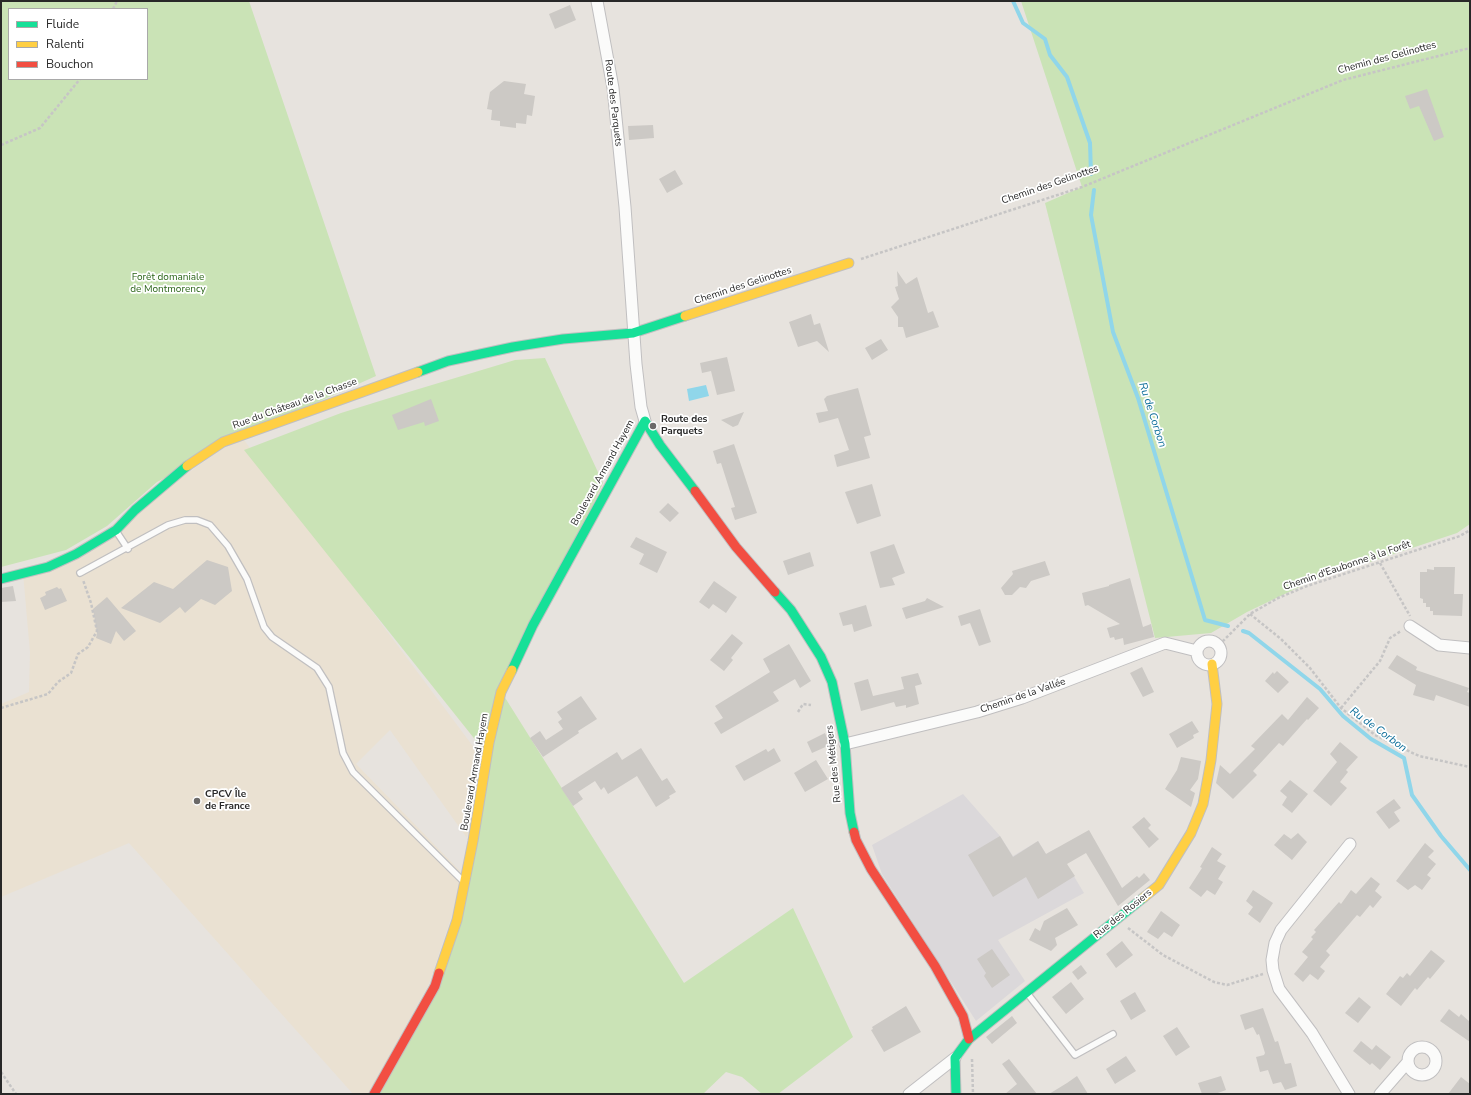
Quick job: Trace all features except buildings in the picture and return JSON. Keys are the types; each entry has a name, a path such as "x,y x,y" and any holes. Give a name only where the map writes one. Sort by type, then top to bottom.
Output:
{"main road":[{"name":"Chemin des Gelinottes","path":"633,333 849,263"},
{"name":"Rue du Château de la Chasse","path":"1,579 48,567 76,554 116,530 135,510 192,462 229,440 448,361 513,346 563,338 633,333"},
{"name":"Rue des Métigers","path":"645,421 660,445 736,547 791,610 807,632 822,657 832,682 845,744 850,813 856,840 871,869 934,966 963,1016 969,1039"},
{"name":"Boulevard Armand Hayem","path":"374,1094 435,986 457,920 466,883 489,743 501,692 533,625 645,421"},
{"name":"Rue des Rosiers","path":"955,1058 969,1039 1159,885 1191,833 1203,804 1211,760 1217,704 1212,664"},
{"path":"955,1058 956,1094"}],"street":[{"name":"Route des Parquets","path":"597,1 614,104 625,207 633,333 640,407 645,421"},
{"path":"1410,626 1439,645 1470,648"},
{"path":"1208,641 1219,645 1221,656 1212,664 1201,662 1197,651 1201,644 1208,641"},
{"name":"Chemin de la Vallée","path":"845,744 1000,705 1165,643 1197,651"},
{"path":"1349,1094 1312,1033 1279,989 1273,970 1273,952 1281,930 1350,844"},
{"name":"Rue des Rosiers","path":"909,1094 955,1058"},
{"path":"1380,1094 1408,1063"}],"lane":[{"path":"80,573 128,549 168,526 185,520 197,520 210,525 228,546 247,579 264,627 272,637 318,668 329,686 343,753 353,772 466,883"},
{"path":"116,530 128,549"},
{"path":"1027,992 1075,1055 1113,1034"}],"path":[{"name":"Chemin des Gelinottes","path":"849,263 1082,187 1343,80 1470,48"},
{"path":"1,145 40,128 79,80"},
{"name":"Chemin d'Eaubonne à la Forêt","path":"1219,645 1250,614 1278,598 1307,586 1460,536 1470,530"},
{"path":"1341,708 1380,661 1390,638 1410,626 1411,614 1380,563"},
{"path":"1,708 48,694 58,682 71,673 78,654 88,647 96,631 91,603 80,573"},
{"path":"1250,614 1276,635 1310,668 1341,708 1375,735 1419,756 1470,767"},
{"path":"798,712 804,704 811,705"},
{"path":"1117,918 1136,936 1163,956 1214,982 1227,984 1252,979 1273,970"},
{"path":"969,1039 974,1067 973,1094"},
{"path":"1,1072 16,1094"}],"shaded area":[{"name":"CPCV Île de France","path":"241,436 481,757 467,838 390,730 356,764 462,873 460,891 429,984 368,1094 353,1094 129,843 1,897 1,704 29,692 30,652 23,573 48,567 135,510"},
{"path":"963,794 1000,836 1013,856 1038,841 1046,854 1057,848 1084,893 998,940 1025,981 976,1021 882,874 872,845"}],"green space":[{"name":"Forêt domaniale de Montmorency","path":"1,1 249,1 376,376 258,429 157,482 107,526 66,550 1,567"},
{"path":"1021,1 1470,1 1470,524 1457,533 1310,582 1247,612 1211,633 1155,638 1045,203 1082,187"},
{"path":"545,358 603,483 481,747 244,450 341,413 412,391 515,360"},
{"path":"504,696 684,983 793,908 853,1037 778,1094 762,1094 742,1077 726,1072 703,1094 380,1094 439,986"}],"water":[{"path":"706,385 709,396 689,401 687,389"}],"waterway":[{"name":"Ru de Corbon","path":"1013,1 1023,23 1045,39 1050,55 1067,77 1090,143 1091,174"},
{"name":"Ru de Corbon","path":"1094,190 1091,215 1113,332 1138,398 1205,620 1228,626"},
{"name":"Ru de Corbon","path":"1243,631 1249,633 1320,689 1343,716 1371,739 1404,758 1412,795 1441,836 1470,870"}],"traffic: fast":[{"path":"418,372 448,361 513,347 563,339 633,333 685,316"},
{"path":"512,670 533,625 645,421 660,445 695,491"},
{"path":"1,579 48,567 76,554 116,530 135,510 187,466"},
{"path":"775,592 791,610 821,657 832,682 845,744 850,813 854,832"},
{"path":"956,1094 955,1058 969,1039 1143,898"}],"traffic: slow":[{"path":"685,316 849,263"},
{"path":"187,466 223,442 418,372"},
{"path":"1143,898 1159,885 1191,833 1203,804 1211,760 1217,704 1212,664"},
{"path":"439,973 457,920 473,841 489,743 501,692 512,670"}],"traffic: jam":[{"path":"695,491 736,547 775,592"},
{"path":"854,832 856,840 871,869 935,966 963,1016 969,1039"},
{"path":"374,1094 435,986 439,973"}],"place":[{"name":"Route des Parquets","path":"653,426"},
{"name":"CPCV Île de France","path":"197,801"}]}
